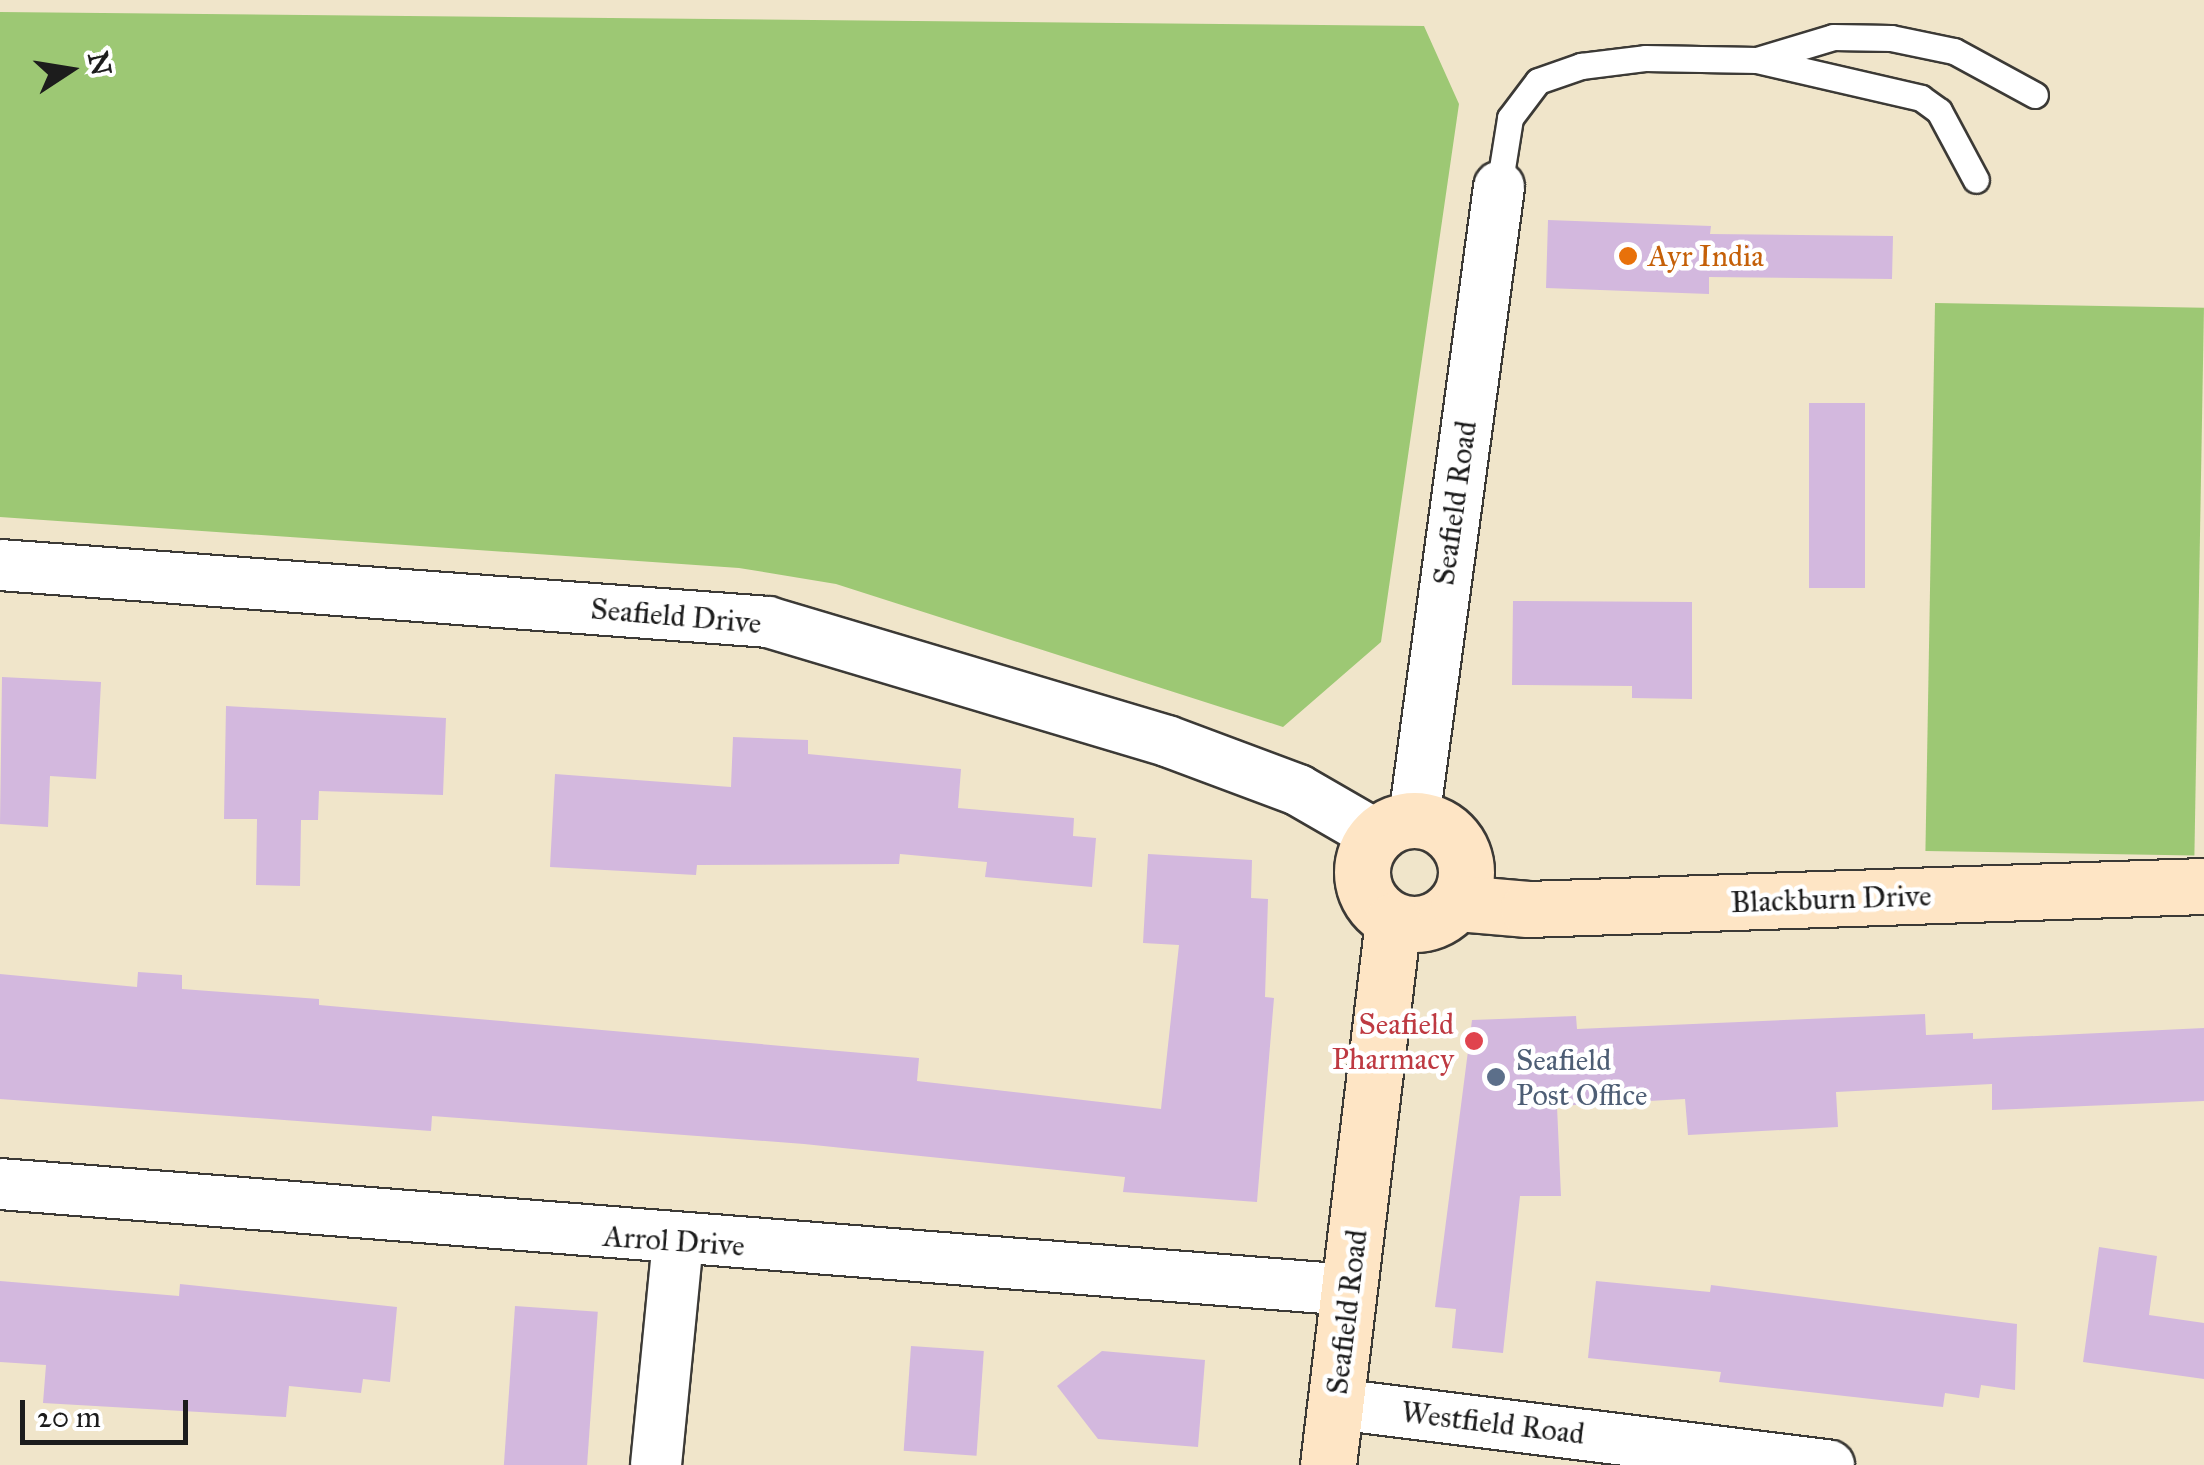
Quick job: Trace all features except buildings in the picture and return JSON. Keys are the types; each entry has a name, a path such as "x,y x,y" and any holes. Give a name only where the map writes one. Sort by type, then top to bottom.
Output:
{"street":[{"name":"Seafield Road","path":"1395,827 1498,187"},
{"name":"Seafield Drive","path":"0,565 768,622 1166,740 1395,827"},
{"path":"1431,822 1457,841 1467,872 1458,902 1422,925 1393,920 1379,911 1362,882 1362,866 1395,827 1431,822"},
{"name":"Blackburn Drive","path":"1458,902 1528,909 2204,886"},
{"name":"Seafield Road","path":"1328,1465 1393,920"},
{"name":"Arrol Drive","path":"0,1184 678,1242 1350,1290"},
{"path":"656,1465 678,1242"},
{"name":"Westfield Road","path":"1336,1404 1829,1465"}],"lane":[{"path":"1758,60 1833,36 1891,38 1954,51 2035,96"},
{"path":"1498,187 1510,118 1538,81 1581,66 1645,58 1758,60 1921,98 1939,112 1976,180"}],"green space":[{"path":"0,12 1424,26 1459,104 1381,642 1283,727 836,584 739,568 0,517"},
{"path":"1935,303 2204,308 2194,856 1925,851"}],"place":[{"name":"Ayr India","path":"1628,256"},
{"name":"Seafield Pharmacy","path":"1474,1041"},
{"name":"Seafield Post Office","path":"1496,1077"}]}
